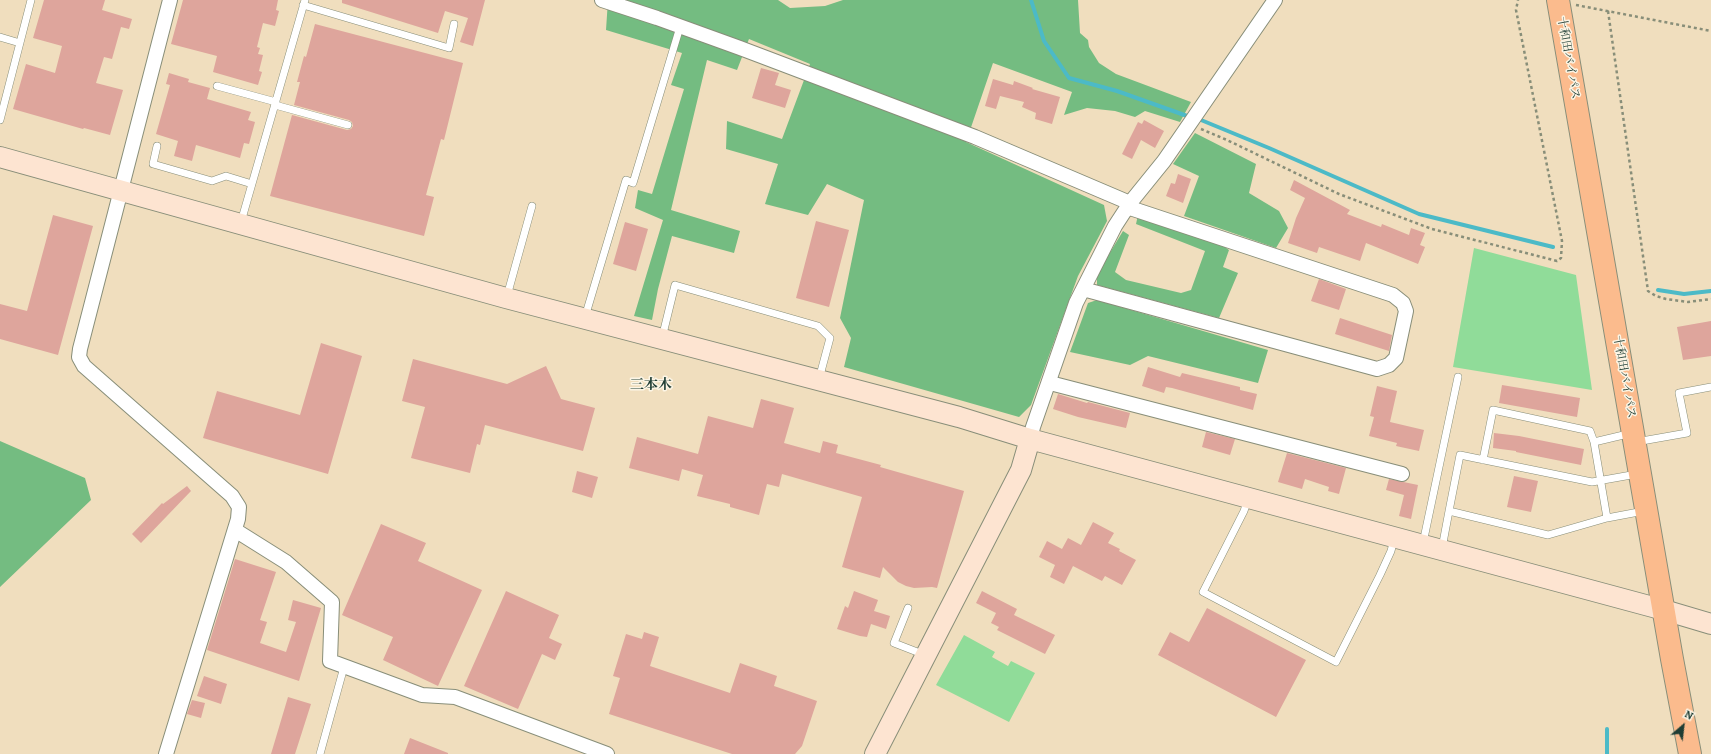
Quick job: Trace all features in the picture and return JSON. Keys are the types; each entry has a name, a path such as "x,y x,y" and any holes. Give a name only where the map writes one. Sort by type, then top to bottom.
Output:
{"highway":[{"name":"十和田バイパス","path":"1566,2 1647,511 1690,754"}],"street":[{"path":"166,754 235,530 239,507 232,496 84,366 79,357 170,0"},
{"path":"602,0 740,48 975,137 1128,205 1393,295 1403,303 1406,311 1396,358 1389,365 1377,369 1083,289"},
{"path":"875,754 1021,470 1033,427 1050,383 1076,304 1115,226 1128,205 1164,161 1190,125 1275,0"},
{"path":"0,157 506,298 661,340 959,417 1030,439 1711,624"},
{"path":"1050,383 1402,474"},
{"path":"235,530 286,562 332,602 330,661 422,695 455,697 607,754"}],"lane":[{"path":"0,120 31,0"},
{"path":"240,224 304,3 449,48 454,24"},
{"path":"584,319 626,180 634,183 680,27"},
{"path":"0,37 20,43"},
{"path":"217,86 348,125"},
{"path":"157,146 153,164 212,181 226,176 252,184"},
{"path":"506,298 532,206"},
{"path":"661,340 675,286 818,326 830,338 818,381"},
{"path":"1422,545 1458,377"},
{"path":"1594,442 1687,433 1679,393 1711,387"},
{"path":"1483,460 1493,410 1590,431 1594,442 1602,480 1607,518"},
{"path":"1442,551 1460,455 1592,482 1641,473"},
{"path":"1248,498 1244,511 1203,592 1336,662 1380,575 1391,551 1395,537"},
{"path":"1449,511 1548,536 1607,518 1647,511"},
{"path":"908,608 894,643 926,655"},
{"path":"320,754 344,667"}],"path":[{"path":"1190,125 1227,140 1339,194 1432,229 1557,261 1561,258 1562,241 1516,10 1518,0"},
{"path":"1566,2 1711,31"},
{"path":"1608,11 1648,291 1656,296 1680,301 1688,302 1711,299"}],"green space":[{"path":"608,0 778,0 790,8 825,6 843,0 1078,0 1080,33 1088,40 1089,47 1099,63 1116,74 1191,102 1180,122 1145,111 1135,117 1115,111 1087,108 1064,115 1072,92 993,63 966,142 1104,205 1107,221 1078,276 1031,405 1019,417 844,367 851,338 840,318 864,200 827,184 808,215 765,204 778,164 726,149 727,121 782,139 810,64 749,39 737,70 707,60 671,210 740,231 734,253 672,236 658,289 652,320 634,316 663,220 635,208 638,190 652,194 684,89 671,85 682,53 606,30"},
{"path":"1195,133 1256,164 1249,193 1279,211 1288,228 1276,248 1184,216 1199,176 1173,164"},
{"path":"1138,215 1222,245 1229,250 1223,267 1238,273 1219,318 1097,285 1097,274 1123,231 1129,235 1115,272 1126,280 1181,293 1191,290 1205,251 1136,224"},
{"path":"1474,248 1576,275 1592,390 1453,367"},
{"path":"1097,300 1268,350 1258,383 1148,356 1130,365 1070,352 1088,303"},
{"path":"0,441 85,478 91,500 0,587"},
{"path":"964,635 995,652 992,657 1008,666 1011,661 1035,673 1009,722 936,685"}],"building":[{"path":"44,0 105,0 102,10 132,19 129,29 121,27 112,59 104,57 96,83 123,90 110,135 13,109 26,64 55,73 62,46 33,38"},
{"path":"183,0 278,0 276,10 279,11 275,26 263,23 257,47 260,48 258,54 263,55 259,71 262,72 258,85 213,72 217,56 171,44"},
{"path":"342,0 485,0 473,46 460,42 468,18 445,11 438,33 342,3"},
{"path":"315,24 463,63 444,140 441,139 426,195 434,197 424,236 270,196 292,115 347,130 351,129 353,126 352,122 349,120 294,105 300,82 297,82"},
{"path":"761,68 779,73 775,85 791,90 785,108 752,98"},
{"path":"169,73 189,79 188,82 210,88 207,99 251,112 248,120 255,122 249,144 244,143 240,158 196,145 192,161 174,156 178,141 156,134 170,85 166,84"},
{"path":"993,79 1013,85 1014,81 1033,88 1032,89 1060,97 1052,124 1035,119 1036,113 1022,107 1024,102 1000,96 996,109 985,106"},
{"path":"1144,120 1164,131 1155,148 1141,140 1132,159 1122,154 1138,122 1142,124"},
{"path":"1178,174 1191,179 1183,203 1166,196 1171,183 1175,184"},
{"path":"1294,180 1350,210 1347,214 1381,227 1382,224 1409,235 1411,228 1425,233 1420,245 1425,247 1418,264 1366,243 1360,261 1319,247 1317,253 1288,243 1296,218 1305,198 1290,190"},
{"path":"53,215 93,226 58,355 0,339 0,304 27,311"},
{"path":"816,221 849,230 829,307 796,298"},
{"path":"625,222 648,229 636,271 613,264"},
{"path":"1319,279 1346,289 1339,310 1311,301"},
{"path":"1340,318 1392,335 1389,351 1335,334"},
{"path":"1711,321 1711,356 1683,360 1677,327"},
{"path":"321,343 362,356 328,474 203,438 217,391 300,415"},
{"path":"413,359 507,384 546,366 561,399 595,408 583,451 485,425 480,445 477,444 470,473 411,458 425,407 402,401"},
{"path":"1148,367 1180,377 1182,373 1240,387 1240,390 1257,394 1253,410 1172,388 1166,387 1164,393 1142,386"},
{"path":"1502,385 1580,398 1577,417 1499,403"},
{"path":"1377,386 1397,391 1390,422 1424,430 1419,451 1396,446 1397,443 1369,436 1374,417 1370,416"},
{"path":"1058,394 1087,403 1088,402 1130,413 1126,428 1078,417 1053,409"},
{"path":"761,399 794,408 784,443 820,453 823,441 838,445 836,453 881,465 880,467 964,491 937,588 914,588 906,586 898,582 883,567 880,578 842,567 862,497 782,474 779,487 767,484 759,515 730,507 730,504 697,496 703,475 682,469 679,481 629,468 637,437 698,454 708,416 753,428"},
{"path":"1206,432 1235,439 1230,455 1202,447"},
{"path":"1494,433 1519,436 1584,449 1581,465 1516,451 1493,448"},
{"path":"1287,453 1346,468 1339,494 1328,491 1329,487 1305,479 1302,489 1278,482"},
{"path":"577,471 598,477 592,498 572,492"},
{"path":"1514,476 1538,481 1531,512 1507,507"},
{"path":"1389,479 1418,485 1411,519 1399,516 1404,495 1386,490"},
{"path":"187,486 191,491 141,543 132,534 162,503 163,504"},
{"path":"1093,522 1114,533 1108,543 1136,560 1122,585 1105,576 1102,581 1073,566 1064,584 1050,577 1055,565 1039,557 1047,541 1062,549 1068,538 1081,545"},
{"path":"381,524 426,543 418,561 482,590 438,686 383,660 393,637 342,615"},
{"path":"235,559 276,572 260,620 267,622 260,643 286,652 296,622 288,620 293,600 321,608 299,681 207,650"},
{"path":"506,591 559,615 549,638 562,644 555,660 542,654 518,709 464,686"},
{"path":"854,591 878,600 874,611 890,616 886,629 871,624 867,637 837,629 845,606 848,608"},
{"path":"982,591 1017,609 1014,615 1055,635 1045,654 997,630 999,627 991,623 996,613 976,603"},
{"path":"1207,608 1306,660 1276,717 1158,655 1170,632 1189,642"},
{"path":"644,632 659,637 650,666 730,693 740,663 777,676 774,686 817,701 802,746 795,754 732,754 609,714 620,678 613,676 626,634 642,639"},
{"path":"204,676 227,684 221,704 197,696"},
{"path":"288,697 311,704 295,754 271,754"},
{"path":"192,700 205,703 201,718 187,714"},
{"path":"410,738 448,753 448,754 404,754"}],"waterway":[{"path":"1031,0 1044,41 1069,78 1117,91 1190,117"},
{"path":"1201,120 1269,148 1419,214 1553,247"},
{"path":"1658,290 1684,294 1711,291"},
{"path":"1607,729 1607,754"}],"district":[{"name":"三本木","path":"651,386"}]}
